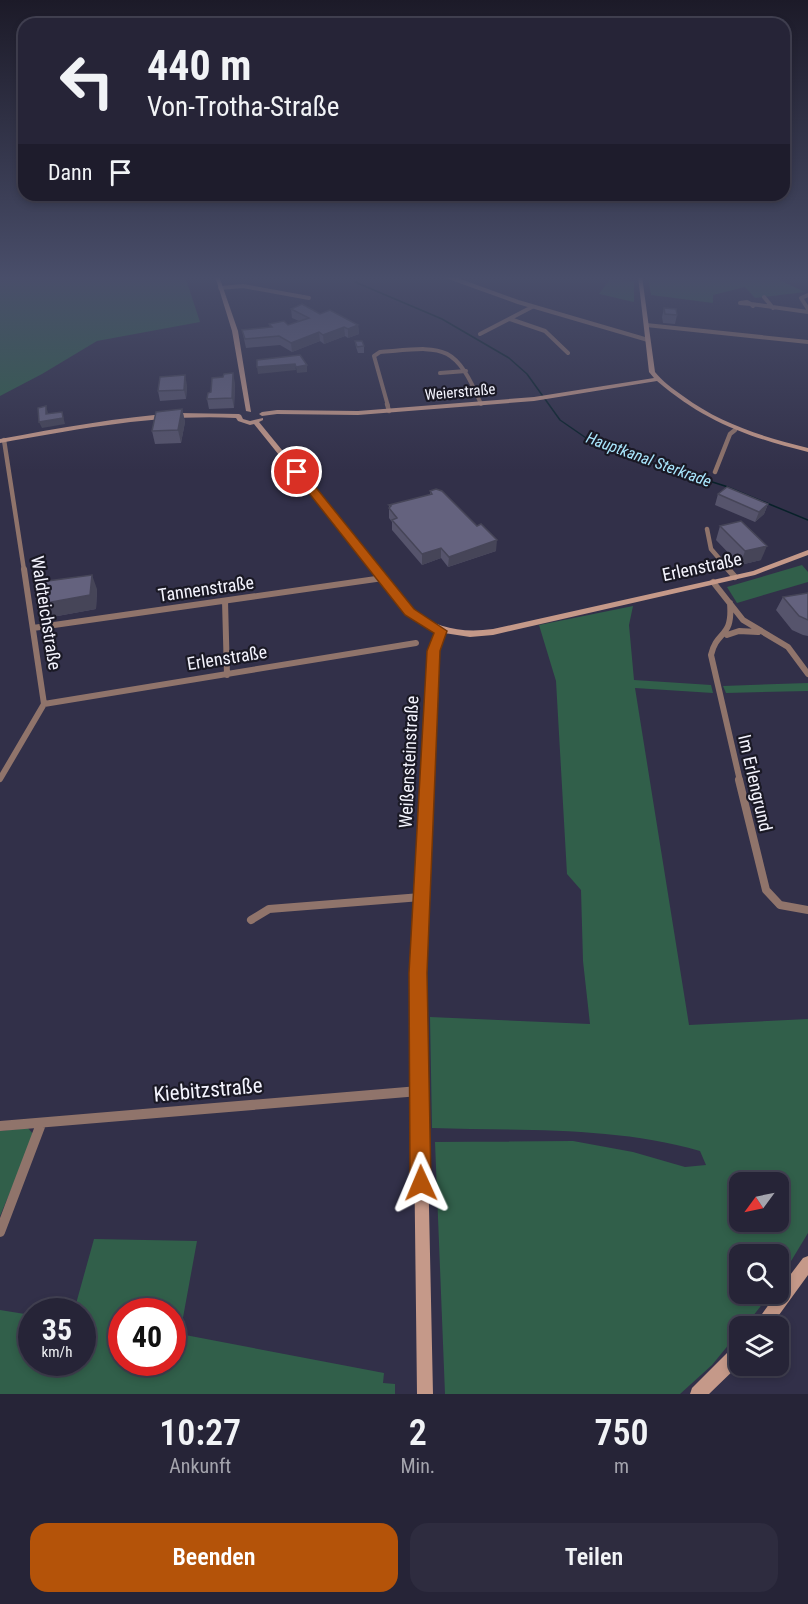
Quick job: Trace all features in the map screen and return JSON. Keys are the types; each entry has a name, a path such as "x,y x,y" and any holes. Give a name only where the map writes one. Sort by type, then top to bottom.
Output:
{"main road":[{"path":"2,440 146,418 239,416 249,411 237,341"},
{"path":"648,341 652,372 658,379 708,415 735,430 808,450"},
{"name":"Weierstraße","path":"249,411 262,414 389,411 481,404 546,398 658,379"},
{"path":"239,416 243,422 256,422 262,418 262,414"},
{"path":"256,422 413,615 440,631"},
{"name":"Erlenstraße","path":"440,631 473,634 493,632 735,577 808,552"},
{"name":"Erlenstraße","path":"793,559 808,560"},
{"name":"Weißensteinstraße","path":"425,1394 418,984 434,651 440,631"},
{"path":"769,1316 808,1263"},
{"path":"698,1394 729,1363"}],"street":[{"path":"556,341 568,353"},
{"path":"389,411 374,356 376,353 435,349 442,351 466,371 481,404"},
{"path":"440,373 466,371"},
{"path":"715,471 730,434 735,430"},
{"name":"Waldteichstraße","path":"2,440 44,704"},
{"path":"707,529 711,549 735,577"},
{"name":"Tannenstraße","path":"33,628 383,578"},
{"path":"713,582 743,620 788,647 808,674"},
{"path":"225,601 227,675"},
{"name":"Im Erlengrund","path":"730,603 732,623 724,636 714,645 711,655 764,886 769,896 781,907 791,910 808,910"},
{"path":"724,636 743,631 765,634"},
{"name":"Erlenstraße","path":"44,704 416,644"},
{"path":"0,779 44,704"},
{"path":"251,920 268,909 421,897"},
{"name":"Kiebitzstraße","path":"0,1126 419,1091"},
{"path":"0,1232 41,1124"}],"green space":[{"path":"0,341 97,341 42,374 0,396"},
{"path":"802,565 808,572 808,582 737,603 727,587"},
{"path":"633,606 629,625 634,680 711,685 713,693 635,688 689,1025 808,1019 808,1233 789,1264 789,1244 729,1244 729,1304 762,1304 753,1316 729,1316 729,1344 712,1365 680,1394 445,1394 435,1142 573,1141 633,1152 685,1167 706,1165 700,1151 634,1137 567,1131 432,1128 430,1017 590,1024 583,961 581,890 567,874 556,681 539,625"},
{"path":"808,683 808,691 726,693 723,686"},
{"path":"28,1128 33,1134 32,1140 0,1216 0,1131"},
{"path":"94,1239 197,1241 186,1301 186,1298 108,1298 108,1376 186,1376 186,1335 384,1373 383,1383 395,1384 395,1394 0,1394 0,1310 18,1313 18,1376 96,1376 96,1298 78,1298"}],"building":[{"path":"355,341 362,341 364,346 357,347"},
{"path":"300,355 307,365 257,367 257,360"},
{"path":"233,373 232,398 207,399 208,393 211,392 212,378"},
{"path":"185,375 184,390 158,391 160,377"},
{"path":"46,406 46,414 62,412 63,418 39,422 38,408"},
{"path":"182,409 178,430 152,431 156,412"},
{"path":"727,487 768,504 759,512 718,494"},
{"path":"436,489 442,491 477,526 481,524 497,540 449,557 441,548 422,554 392,520 397,518 389,505 432,494 430,491"},
{"path":"741,521 767,546 745,551 720,526"},
{"path":"92,575 90,595 46,603 47,596 38,597 40,582"},
{"path":"808,593 808,620 799,616 783,597"}],"waterway":[{"name":"Hauptkanal Sterkrade","path":"480,341 509,358 527,374 560,420 589,440 627,455 725,486 808,520"}],"route":[{"path":"297,472 410,612 440,631 434,646 418,973 421,1183"}]}
